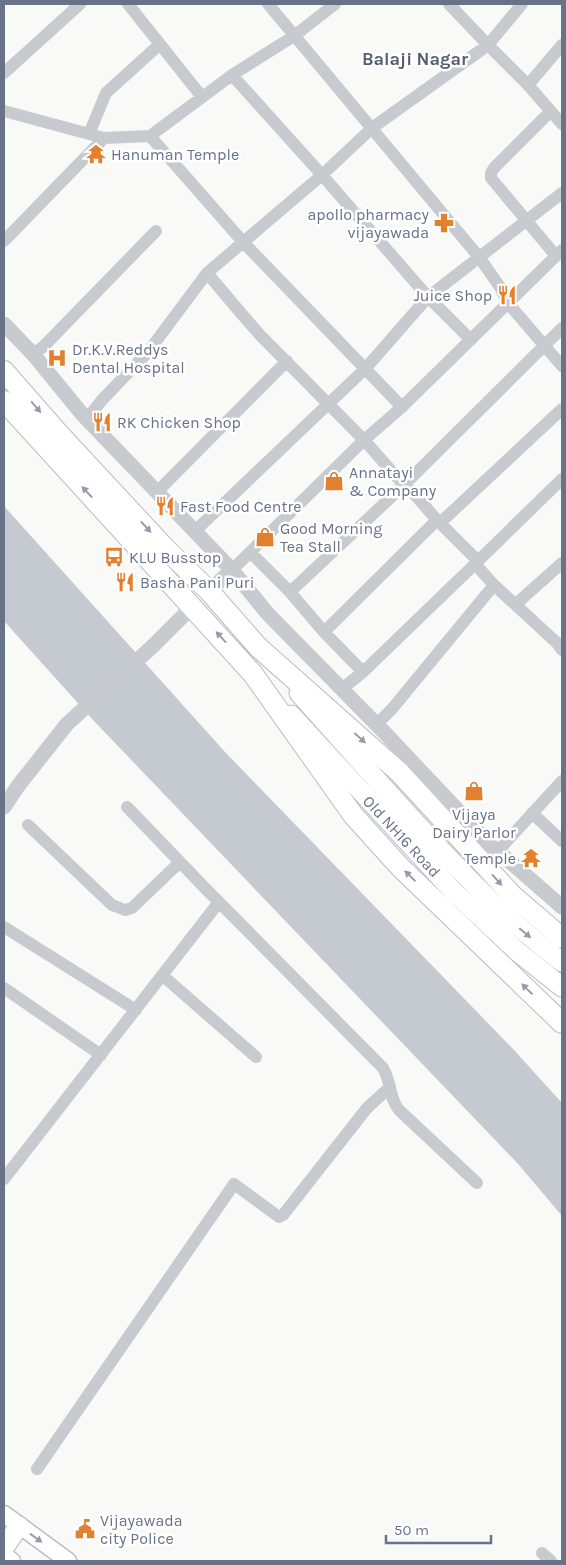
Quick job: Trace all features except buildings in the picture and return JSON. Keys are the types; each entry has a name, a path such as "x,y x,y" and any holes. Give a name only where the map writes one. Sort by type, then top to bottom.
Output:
{"highway":[{"path":"4,371 99,477 165,548 209,591 258,647 399,772 512,895 562,938"},
{"path":"4,401 253,674 353,815 407,874 562,1023"}],"main road":[{"name":"Old NH16 Road","path":"258,647 381,785 477,888 507,917 562,962"},
{"name":"Old NH16 Road","path":"253,674 452,891 518,952 562,986"},
{"path":"4,1514 68,1561"},
{"path":"4,1548 19,1526"},
{"path":"4,1556 12,1561"}],"street":[{"path":"4,73 80,4"},
{"path":"128,4 202,97"},
{"path":"268,4 478,257 500,287 507,302 562,366"},
{"path":"4,111 104,138 150,136 232,75 294,36 335,4"},
{"path":"449,4 528,85 562,123"},
{"path":"87,419 102,400 148,352 207,273 322,175 372,128 488,45 520,4"},
{"path":"89,134 106,93 160,44"},
{"path":"528,85 562,46"},
{"path":"232,75 428,297 472,340"},
{"path":"209,591 364,440 402,407 472,340 507,302 559,253 525,221 491,178 494,168 551,112"},
{"path":"150,136 244,242 402,407"},
{"path":"4,241 104,138"},
{"path":"195,531 365,369 428,297 562,193"},
{"path":"33,354 43,347 156,231"},
{"path":"207,273 240,312 364,440 494,584 560,644"},
{"path":"4,324 33,354 87,419 232,570 268,614 343,688 497,852 562,907"},
{"path":"290,592 404,485 562,328"},
{"path":"157,492 286,361"},
{"path":"324,632 438,521 562,409"},
{"path":"343,688 363,672 562,479"},
{"path":"250,552 290,592 324,632 363,672"},
{"path":"516,604 562,563"},
{"path":"377,724 392,709 494,584"},
{"path":"4,807 18,786 67,724 153,646 193,606"},
{"path":"497,852 562,781"},
{"path":"127,807 384,1068 389,1077 390,1093 399,1110 477,1183"},
{"path":"532,813 562,841"},
{"path":"28,825 112,905 125,910 132,908 180,862"},
{"path":"4,1179 219,902"},
{"path":"4,927 136,1010"},
{"path":"162,975 256,1057"},
{"path":"4,988 101,1055"},
{"path":"37,1469 234,1184 279,1217 283,1215 367,1108 390,1087"}],"shaded area":[{"path":"4,506 225,752 514,1050 562,1103 562,1216 519,1165 94,721 4,621"}],"place":[{"name":"Hanuman Temple","path":"96,154"},
{"name":"apollo pharmacy vijayawada","path":"444,223"},
{"name":"Juice Shop","path":"507,295"},
{"name":"Dr.K.V.Reddys Dental Hospital","path":"57,358"},
{"name":"RK Chicken Shop","path":"102,422"},
{"name":"Annatayi & Company","path":"334,481"},
{"name":"Fast Food Centre","path":"165,506"},
{"name":"Good Morning Tea Stall","path":"265,537"},
{"name":"KLU Busstop","path":"114,557"},
{"name":"Basha Pani Puri","path":"125,582"},
{"name":"Vijaya Dairy Parlor","path":"474,791"},
{"name":"Temple","path":"531,858"},
{"name":"Vijayawada city Police","path":"85,1529"}],"district":[{"name":"Balaji Nagar","path":"415,59"}]}
